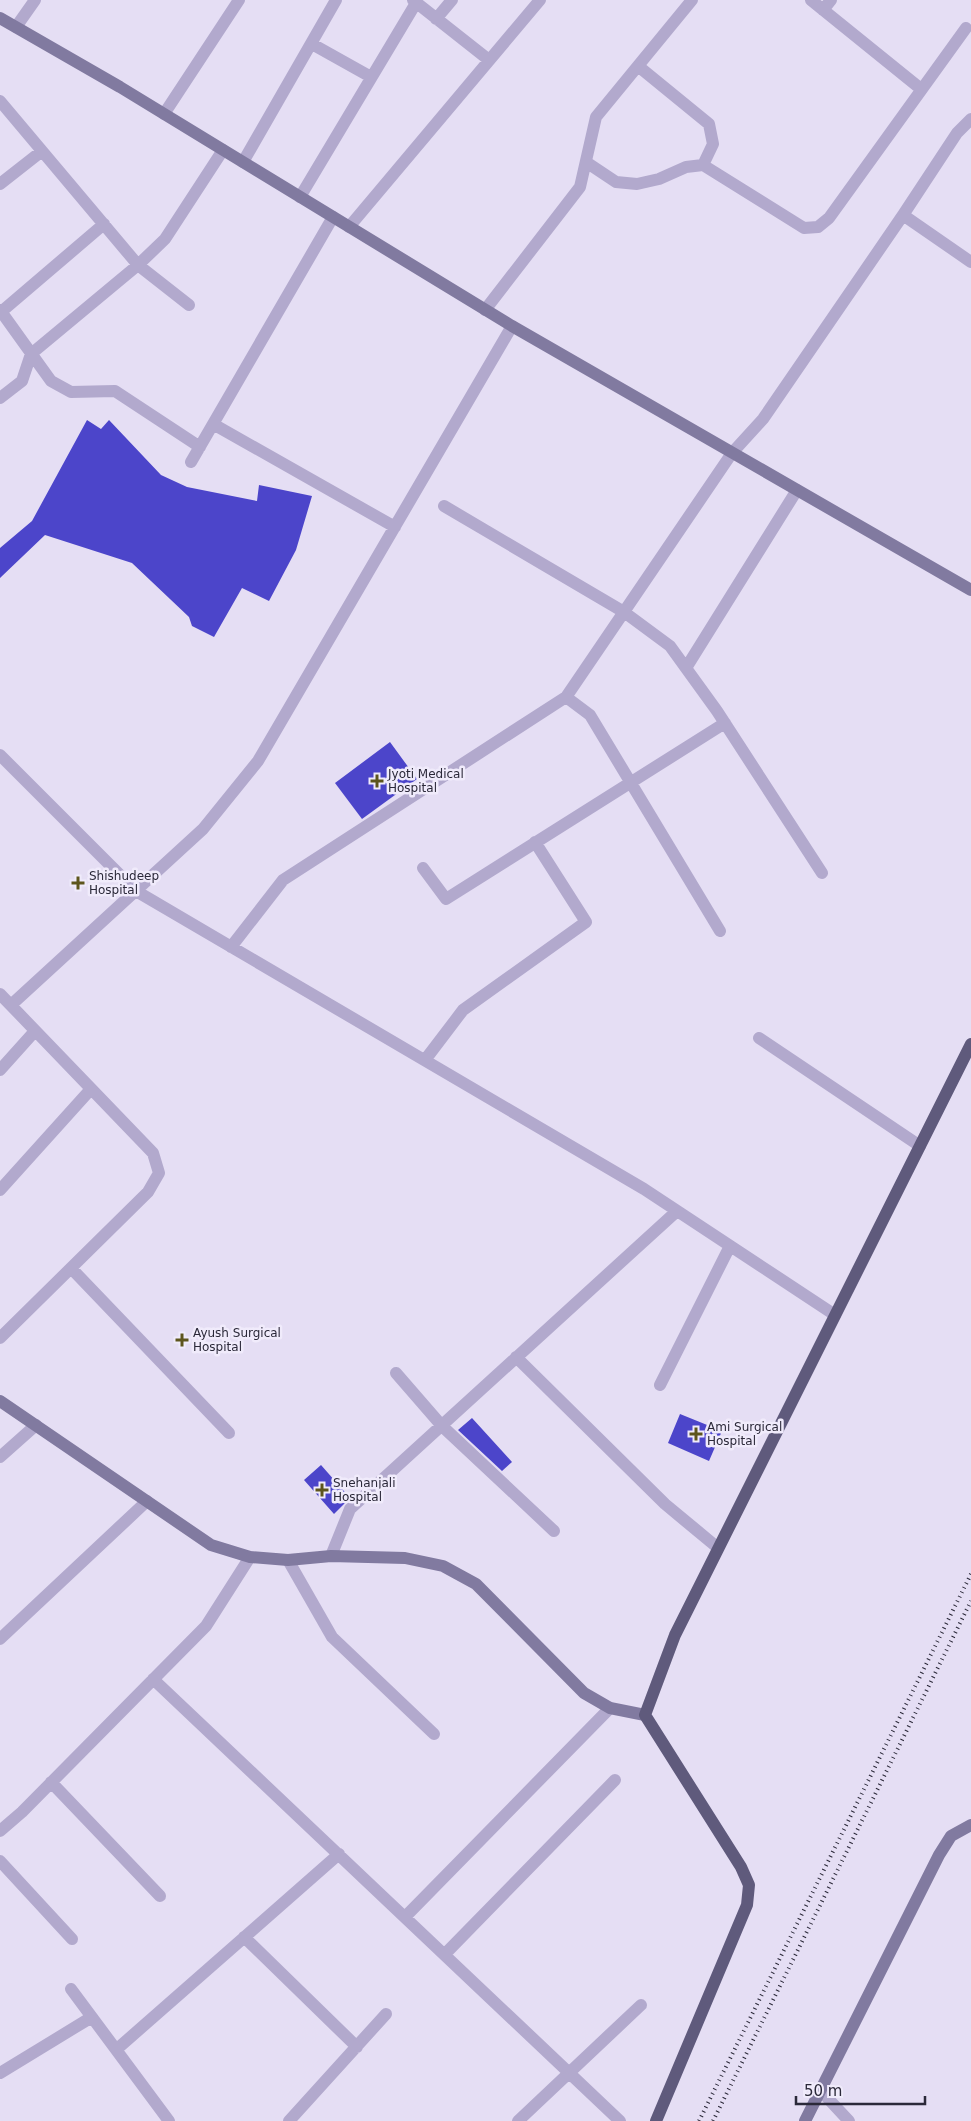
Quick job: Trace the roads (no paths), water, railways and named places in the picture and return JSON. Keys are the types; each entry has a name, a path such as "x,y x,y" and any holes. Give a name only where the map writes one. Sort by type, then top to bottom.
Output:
{"main road":[{"path":"656,2121 747,1905 749,1885 741,1867 645,1715 675,1635 971,1044"}],"street":[{"path":"16,27 35,0"},
{"path":"164,114 239,0"},
{"path":"243,162 336,0"},
{"path":"436,18 452,0"},
{"path":"349,227 540,0"},
{"path":"486,310 580,188 596,117 692,0"},
{"path":"811,0 920,89"},
{"path":"823,10 832,0"},
{"path":"300,196 414,1 489,60"},
{"path":"0,18 164,114 512,326 971,590"},
{"path":"586,162 616,182 637,184 659,179 686,167 702,165 804,228 818,227 829,218 920,89 966,28"},
{"path":"312,44 371,77"},
{"path":"638,66 710,124 713,144 702,165"},
{"path":"0,101 138,265 189,305"},
{"path":"231,946 283,880 566,697 732,453 763,419 957,133 971,119"},
{"path":"0,398 22,381 31,354 138,265 165,239 223,150"},
{"path":"0,184 42,151"},
{"path":"902,216 971,262"},
{"path":"191,462 333,217"},
{"path":"104,224 1,311 51,381 71,392 115,391 200,447"},
{"path":"10,1005 203,830 258,761 512,326"},
{"path":"213,424 395,527"},
{"path":"686,668 797,490"},
{"path":"444,506 624,612 670,646 724,723 822,872"},
{"path":"566,697 590,715 720,931"},
{"path":"423,868 446,899 724,723"},
{"path":"0,755 136,891 644,1189 835,1315"},
{"path":"425,1060 463,1010 586,922 535,842"},
{"path":"0,994 153,1153 159,1173 148,1192 0,1338"},
{"path":"0,1070 35,1031"},
{"path":"759,1038 920,1146"},
{"path":"0,1190 91,1089"},
{"path":"331,1556 350,1509 677,1211"},
{"path":"660,1385 730,1246"},
{"path":"71,1268 229,1433"},
{"path":"516,1357 665,1504 718,1548"},
{"path":"396,1373 442,1426 554,1531"},
{"path":"0,1401 211,1545 250,1557 288,1560 331,1556 405,1558 443,1566 476,1584 584,1693 610,1708 645,1715"},
{"path":"0,1457 36,1425"},
{"path":"0,1639 147,1502"},
{"path":"0,1831 206,1626 250,1557"},
{"path":"288,1560 332,1637 434,1734"},
{"path":"153,1679 620,2121"},
{"path":"405,1917 610,1708"},
{"path":"445,1954 615,1780"},
{"path":"51,1782 160,1896"},
{"path":"805,2121 939,1856 951,1836 971,1825"},
{"path":"117,2049 339,1854"},
{"path":"0,1860 72,1939"},
{"path":"244,1937 357,2046"},
{"path":"71,1989 117,2049 168,2121"},
{"path":"518,2121 642,2005"},
{"path":"289,2121 386,2014"},
{"path":"0,2073 92,2017"},
{"path":"821,2091 849,2121"}],"railway":[{"path":"699,2121 971,1574"},
{"path":"713,2121 971,1601"}],"place":[{"name":"Jyoti Medical Hospital","path":"377,781"},
{"name":"Shishudeep Hospital","path":"78,883"},
{"name":"Ayush Surgical Hospital","path":"182,1340"},
{"name":"Ami Surgical Hospital","path":"696,1434"},
{"name":"Snehanjali Hospital","path":"322,1490"}]}
